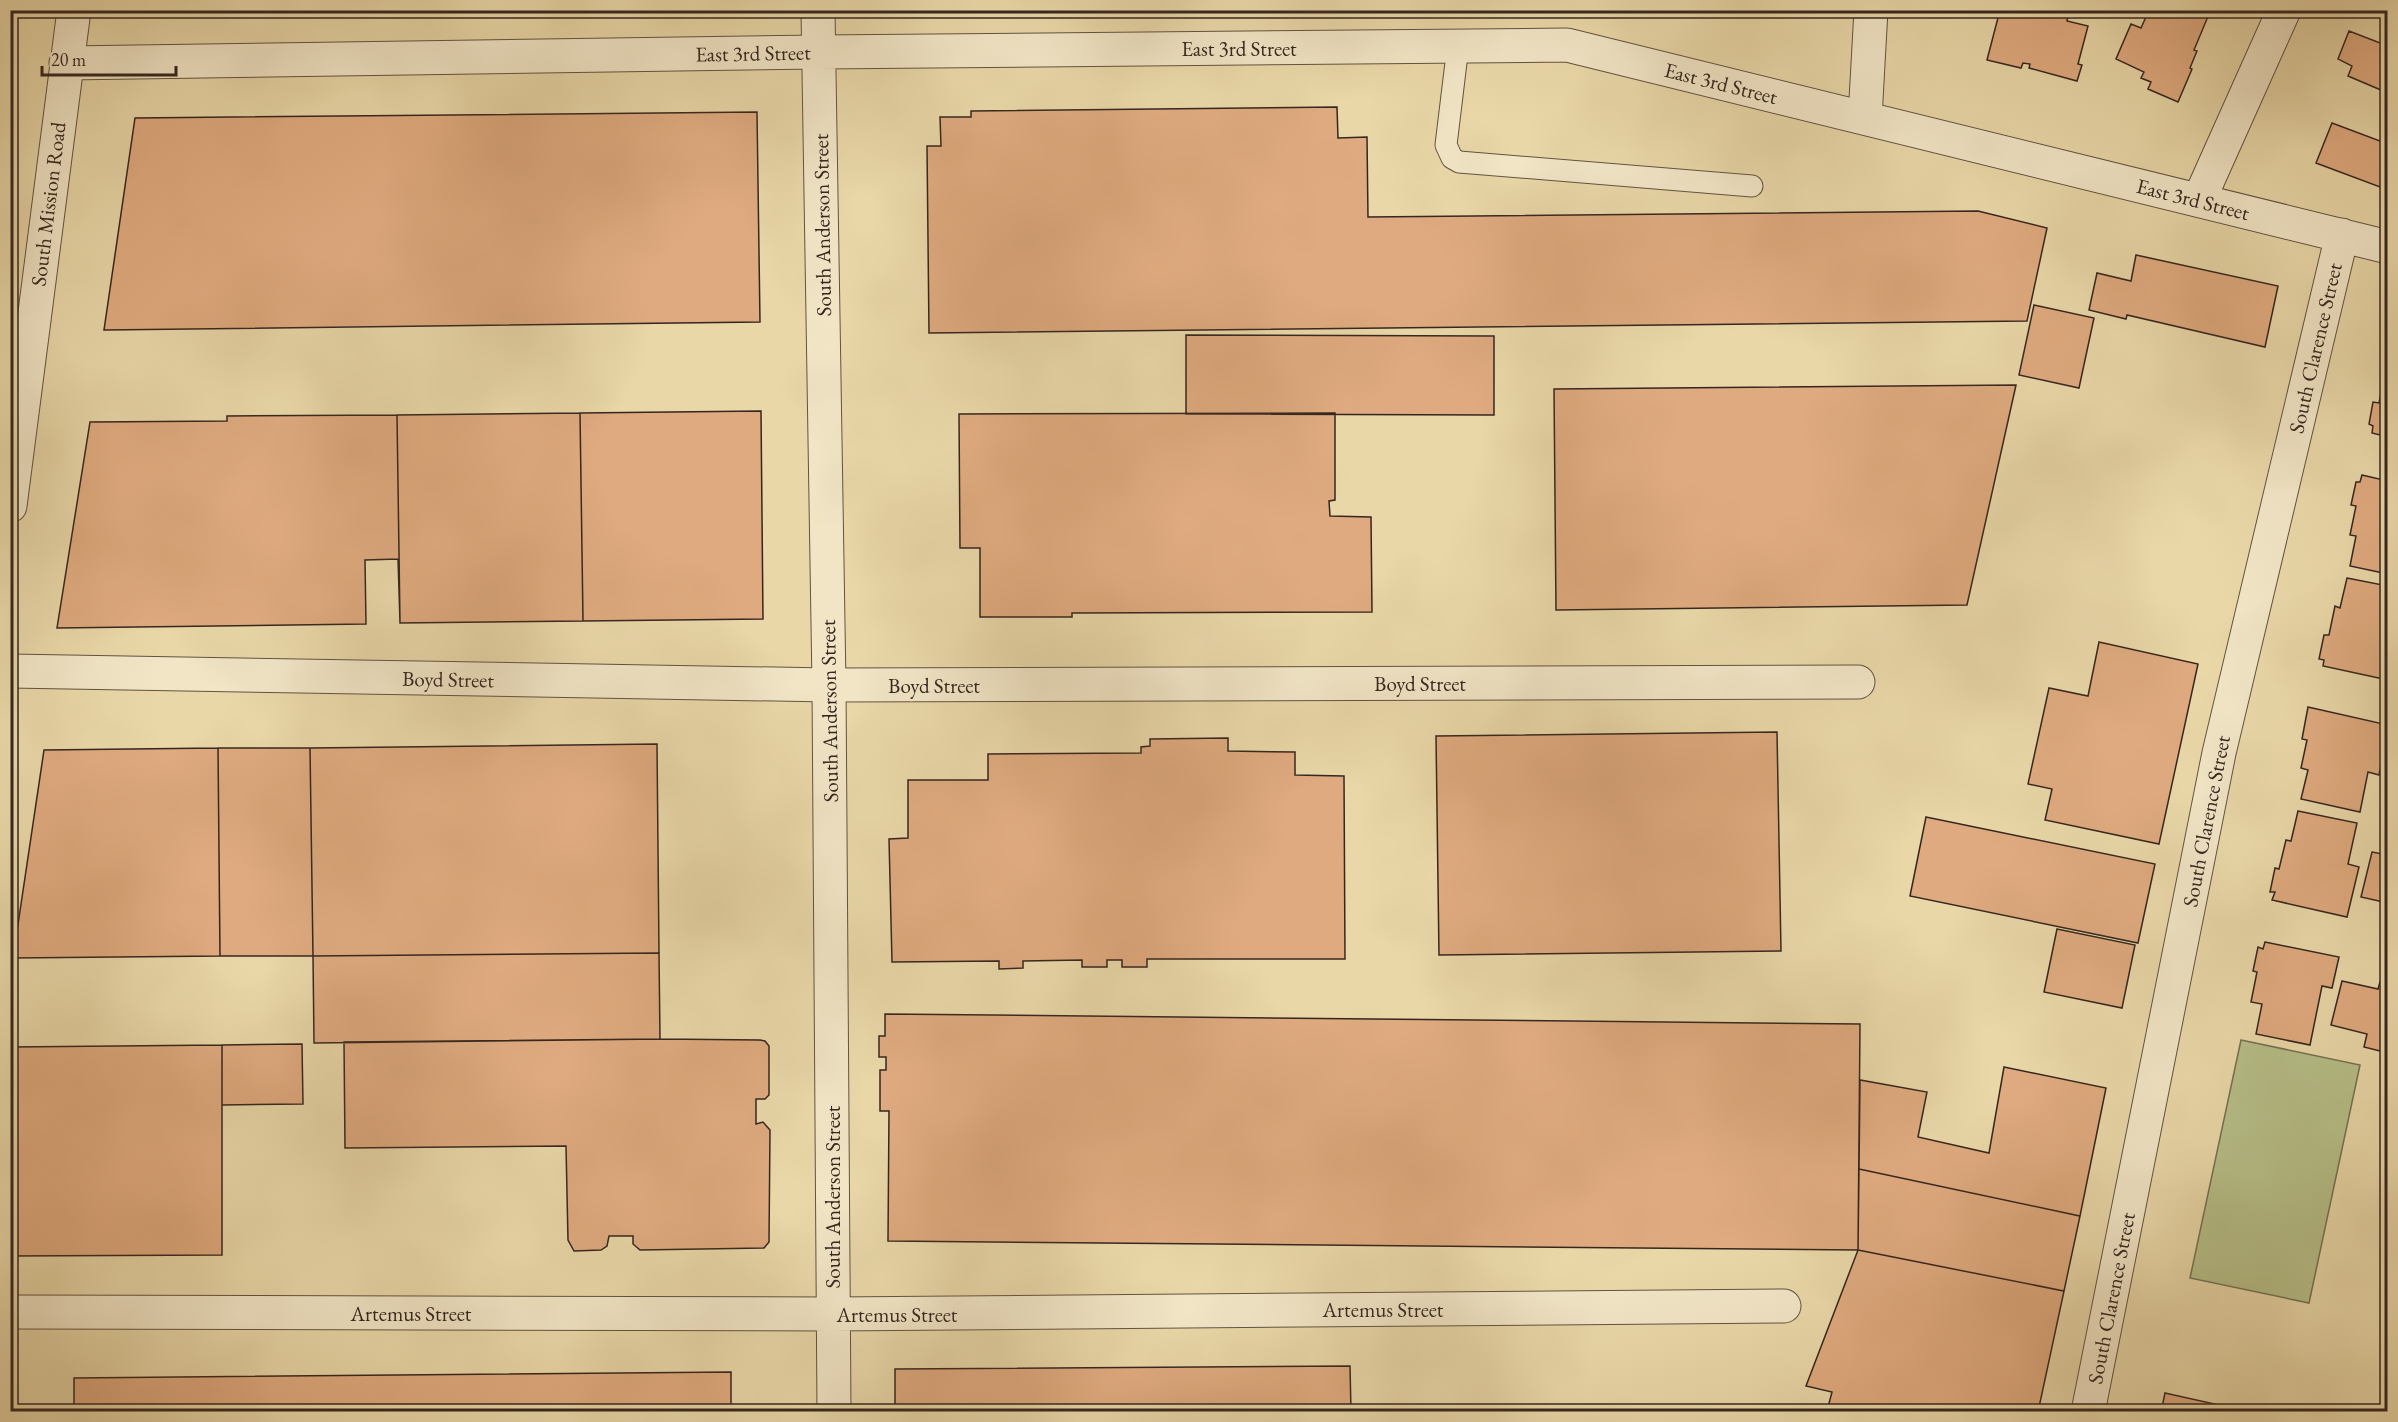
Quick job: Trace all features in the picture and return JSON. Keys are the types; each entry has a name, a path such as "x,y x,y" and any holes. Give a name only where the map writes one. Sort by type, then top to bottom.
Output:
{"street":[{"name":"South Mission Road","path":"10,506 74,10"},
{"name":"South Anderson Street","path":"818,10 829,685 834,1412"},
{"path":"1865,118 1871,10"},
{"path":"2199,200 2284,10"},
{"name":"East 3rd Street","path":"66,63 819,52 1567,45 2388,247"},
{"name":"South Clarence Street","path":"2088,1412 2219,753 2342,236"},
{"name":"Boyd Street","path":"10,671 829,685 1858,682"},
{"name":"Artemus Street","path":"10,1312 833,1314 1784,1306"}],"lane":[{"path":"1458,46 1446,145 1452,158 1459,162 1752,186"}],"green space":[{"path":"2241,1040 2360,1065 2309,1303 2190,1278"}],"building":[{"path":"2000,10 2069,10 2067,21 2088,26 2078,64 2082,65 2077,81 2029,68 2030,64 2023,63 2021,68 1987,60"},
{"path":"2149,10 2200,10 2209,14 2194,50 2197,51 2190,68 2192,69 2178,102 2148,89 2151,82 2141,78 2144,72 2116,59 2131,24 2141,28"},
{"path":"2349,31 2388,46 2388,93 2348,76 2352,66 2338,59"},
{"path":"1337,107 1338,138 1367,137 1368,217 1978,211 2047,228 2027,321 929,333 927,146 941,146 940,117 971,117 971,111"},
{"path":"757,112 760,322 104,330 135,118"},
{"path":"2332,123 2388,144 2388,190 2316,163"},
{"path":"2136,255 2278,286 2265,347 2127,315 2126,319 2089,310 2097,273 2131,281"},
{"path":"2034,305 2094,318 2079,388 2019,375"},
{"path":"1186,335 1494,336 1494,415 1186,414"},
{"path":"2385,374 2388,375 2388,437 2372,433 2373,426 2369,424 2373,402 2379,403"},
{"path":"2016,385 1967,605 1556,610 1554,389"},
{"path":"761,411 763,619 583,621 580,413"},
{"path":"580,413 583,621 400,623 397,415"},
{"path":"1335,413 1335,500 1329,501 1330,516 1371,517 1372,612 1072,613 1072,617 980,617 980,548 960,548 959,414"},
{"path":"397,415 400,623 398,559 365,560 366,624 57,628 90,422 227,421 227,416"},
{"path":"2362,475 2388,481 2388,574 2350,566 2356,536 2350,535 2356,506 2351,505 2356,482 2360,482"},
{"path":"2347,578 2388,586 2388,680 2323,666 2324,660 2319,659 2324,635 2329,635 2335,606 2340,608"},
{"path":"2099,642 2198,664 2159,844 2045,820 2052,789 2028,784 2049,688 2088,696"},
{"path":"2308,707 2388,725 2379,775 2368,772 2360,812 2301,799 2308,770 2301,768 2307,740 2302,739"},
{"path":"1777,732 1781,951 1439,955 1436,736"},
{"path":"1228,738 1228,751 1295,752 1295,775 1344,776 1345,959 1147,959 1147,967 1122,967 1122,960 1107,960 1107,967 1082,967 1082,960 1023,961 1023,968 999,969 999,961 892,962 889,839 908,838 908,780 988,780 988,754 1141,753 1141,747 1150,746 1150,739"},
{"path":"657,744 659,953 313,956 310,748"},
{"path":"218,748 310,748 313,956 220,956"},
{"path":"218,748 220,956 13,958 44,750"},
{"path":"2298,811 2357,823 2348,864 2359,867 2347,917 2272,900 2275,892 2270,892 2275,868 2279,869 2286,840 2291,841"},
{"path":"1926,817 2155,864 2138,943 1910,896"},
{"path":"2372,852 2388,855 2388,903 2361,897"},
{"path":"2057,929 2135,945 2122,1008 2044,992"},
{"path":"2265,942 2339,957 2332,988 2322,986 2310,1045 2256,1034 2262,1004 2251,1002 2257,972 2253,971 2258,947 2263,949"},
{"path":"659,953 660,1039 314,1043 313,956"},
{"path":"2342,981 2378,989 2380,982 2388,984 2388,1053 2364,1047 2367,1034 2331,1025"},
{"path":"885,1014 1860,1024 1858,1250 888,1241 889,1111 880,1111 880,1070 886,1070 886,1057 879,1057 879,1036 885,1036"},
{"path":"760,1040 765,1041 769,1046 769,1095 765,1099 756,1099 756,1124 763,1122 770,1130 769,1242 764,1248 640,1250 633,1244 633,1236 609,1236 607,1246 601,1250 574,1251 568,1240 566,1146 345,1148 344,1042"},
{"path":"302,1044 303,1104 222,1105 222,1045"},
{"path":"222,1045 222,1255 10,1256 10,1047"},
{"path":"2004,1067 2106,1088 2080,1216 1859,1169 1860,1080 1927,1092 1918,1137 1989,1153"},
{"path":"1859,1169 2080,1216 2064,1291 1858,1250"},
{"path":"1858,1250 2064,1291 2038,1412 1807,1412 1808,1406 1827,1411 1832,1392 1806,1386"},
{"path":"1350,1366 1351,1412 895,1412 895,1369"},
{"path":"731,1372 731,1412 74,1412 74,1378"},
{"path":"2165,1393 2219,1405 2218,1409 2228,1412 2161,1412"}]}
